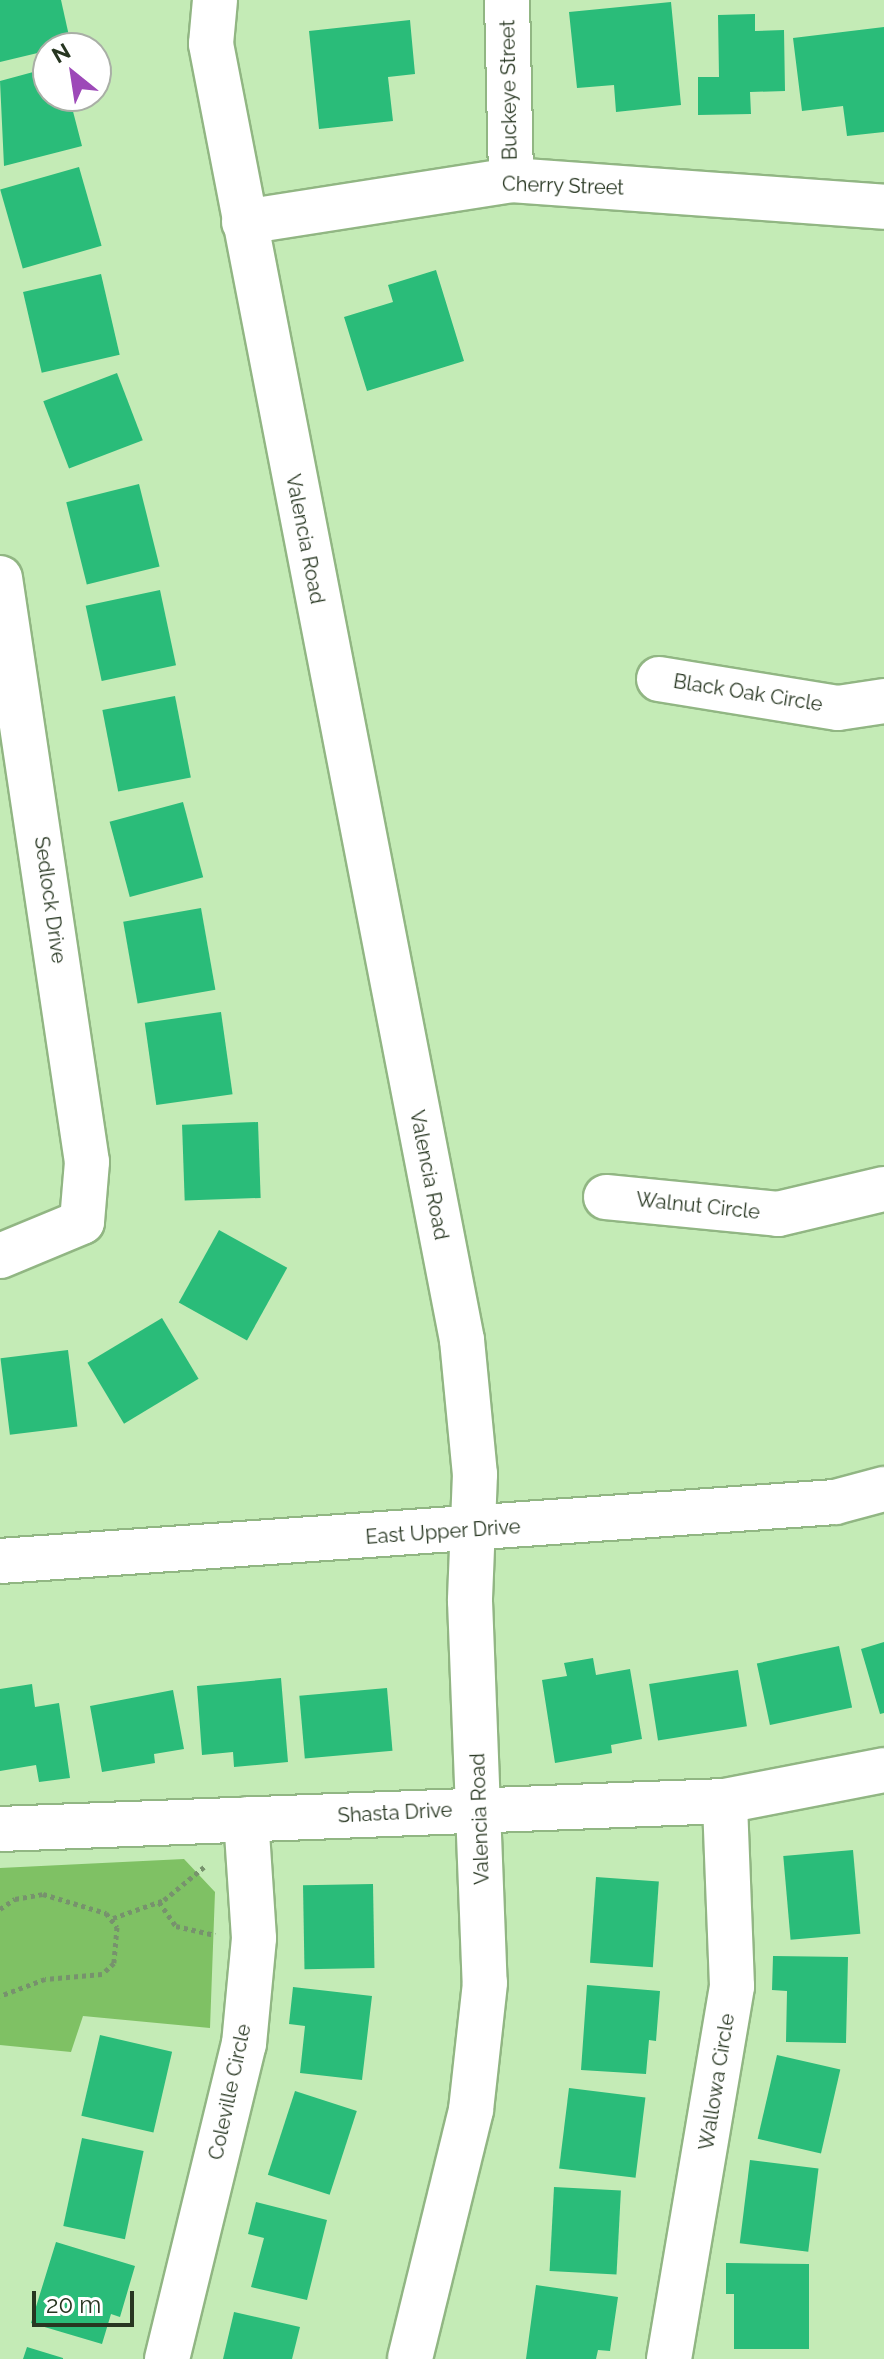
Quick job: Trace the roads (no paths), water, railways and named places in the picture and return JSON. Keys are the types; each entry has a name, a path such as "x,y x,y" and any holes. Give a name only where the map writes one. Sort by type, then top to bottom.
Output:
{"street":[{"name":"Valencia Road","path":"215,0 211,44 462,1340 475,1474 469,1531 485,1983 471,2110 410,2359"},
{"name":"Buckeye Street","path":"507,0 511,180"},
{"name":"Cherry Street","path":"244,222 511,180 884,207"},
{"name":"Sedlock Drive","path":"0,578 17,787 87,1162 82,1222 0,1256"},
{"name":"Black Oak Circle","path":"659,679 838,708 884,701"},
{"name":"Walnut Circle","path":"606,1197 778,1214 884,1189"},
{"name":"East Upper Drive","path":"0,1561 469,1531 835,1502 884,1489"},
{"name":"Shasta Drive","path":"0,1829 725,1801 884,1770"},
{"name":"Wallowa Circle","path":"669,2359 732,1986 725,1801"},
{"name":"Coleville Circle","path":"167,2359 244,2044 254,1938 246,1819"}]}
